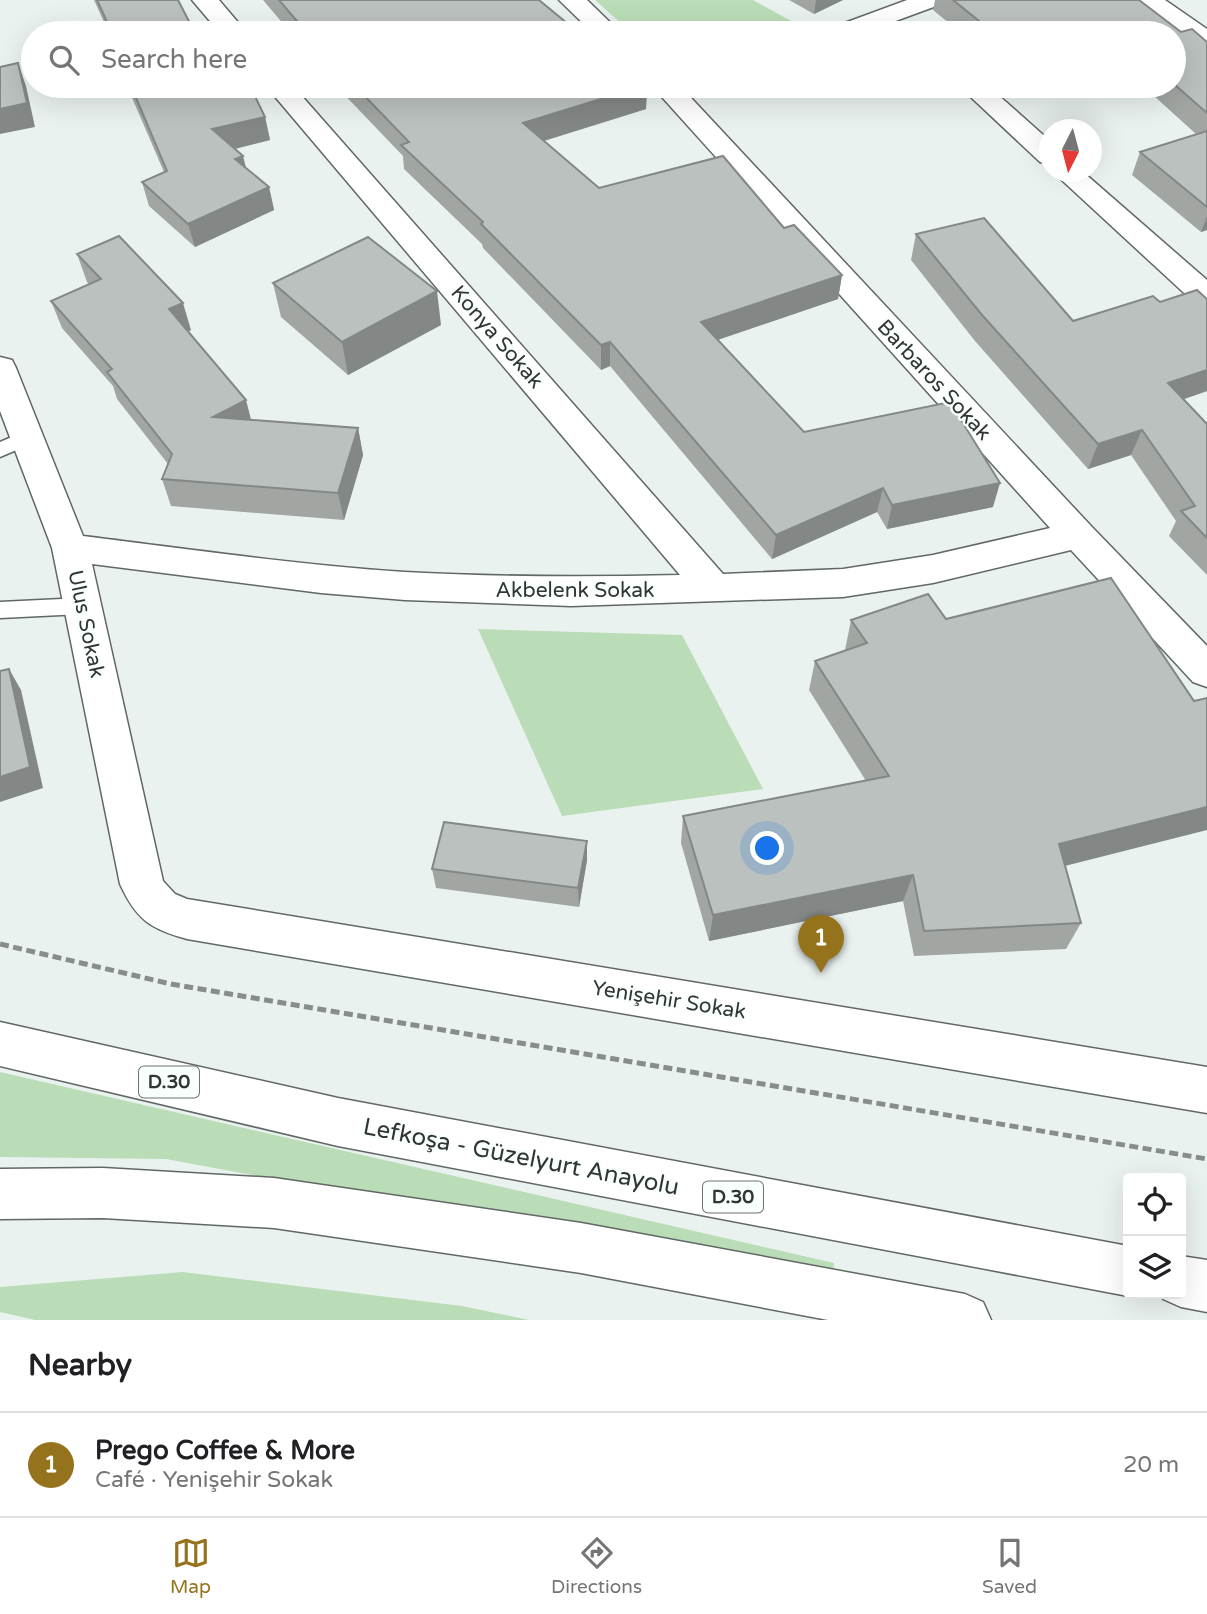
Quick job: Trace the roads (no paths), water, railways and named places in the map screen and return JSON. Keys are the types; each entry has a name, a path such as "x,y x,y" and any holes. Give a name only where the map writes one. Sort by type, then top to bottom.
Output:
{"main road":[{"path":"205,0 223,21"},
{"path":"572,0 595,21"},
{"path":"873,21 930,0"},
{"path":"1148,0 1178,21"},
{"path":"892,14 900,21"},
{"path":"1186,26 1207,41"},
{"name":"Konya Sokak","path":"289,98 714,589"},
{"name":"Barbaros Sokak","path":"687,98 1078,535 1207,671"},
{"path":"985,98 1039,147"},
{"path":"1078,182 1207,297"},
{"name":"Ulus Sokak","path":"0,368 14,444 70,548 143,888"},
{"name":"Akbelenk Sokak","path":"70,548 193,565 405,586 571,592 802,586 874,579 933,569 1078,535"},
{"name":"Yenişehir Sokak","path":"143,888 149,900 166,913 187,919 1207,1090"},
{"name":"Lefkoşa - Güzelyurt Anayolu","path":"0,1044 338,1122 1123,1271"},
{"path":"0,1194 103,1193 274,1203 582,1248 965,1320"},
{"path":"1186,1282 1207,1286"}],"lane":[{"path":"0,610 82,606"}],"place":[{"name":"Prego Coffee & More","path":"821,973"}]}
